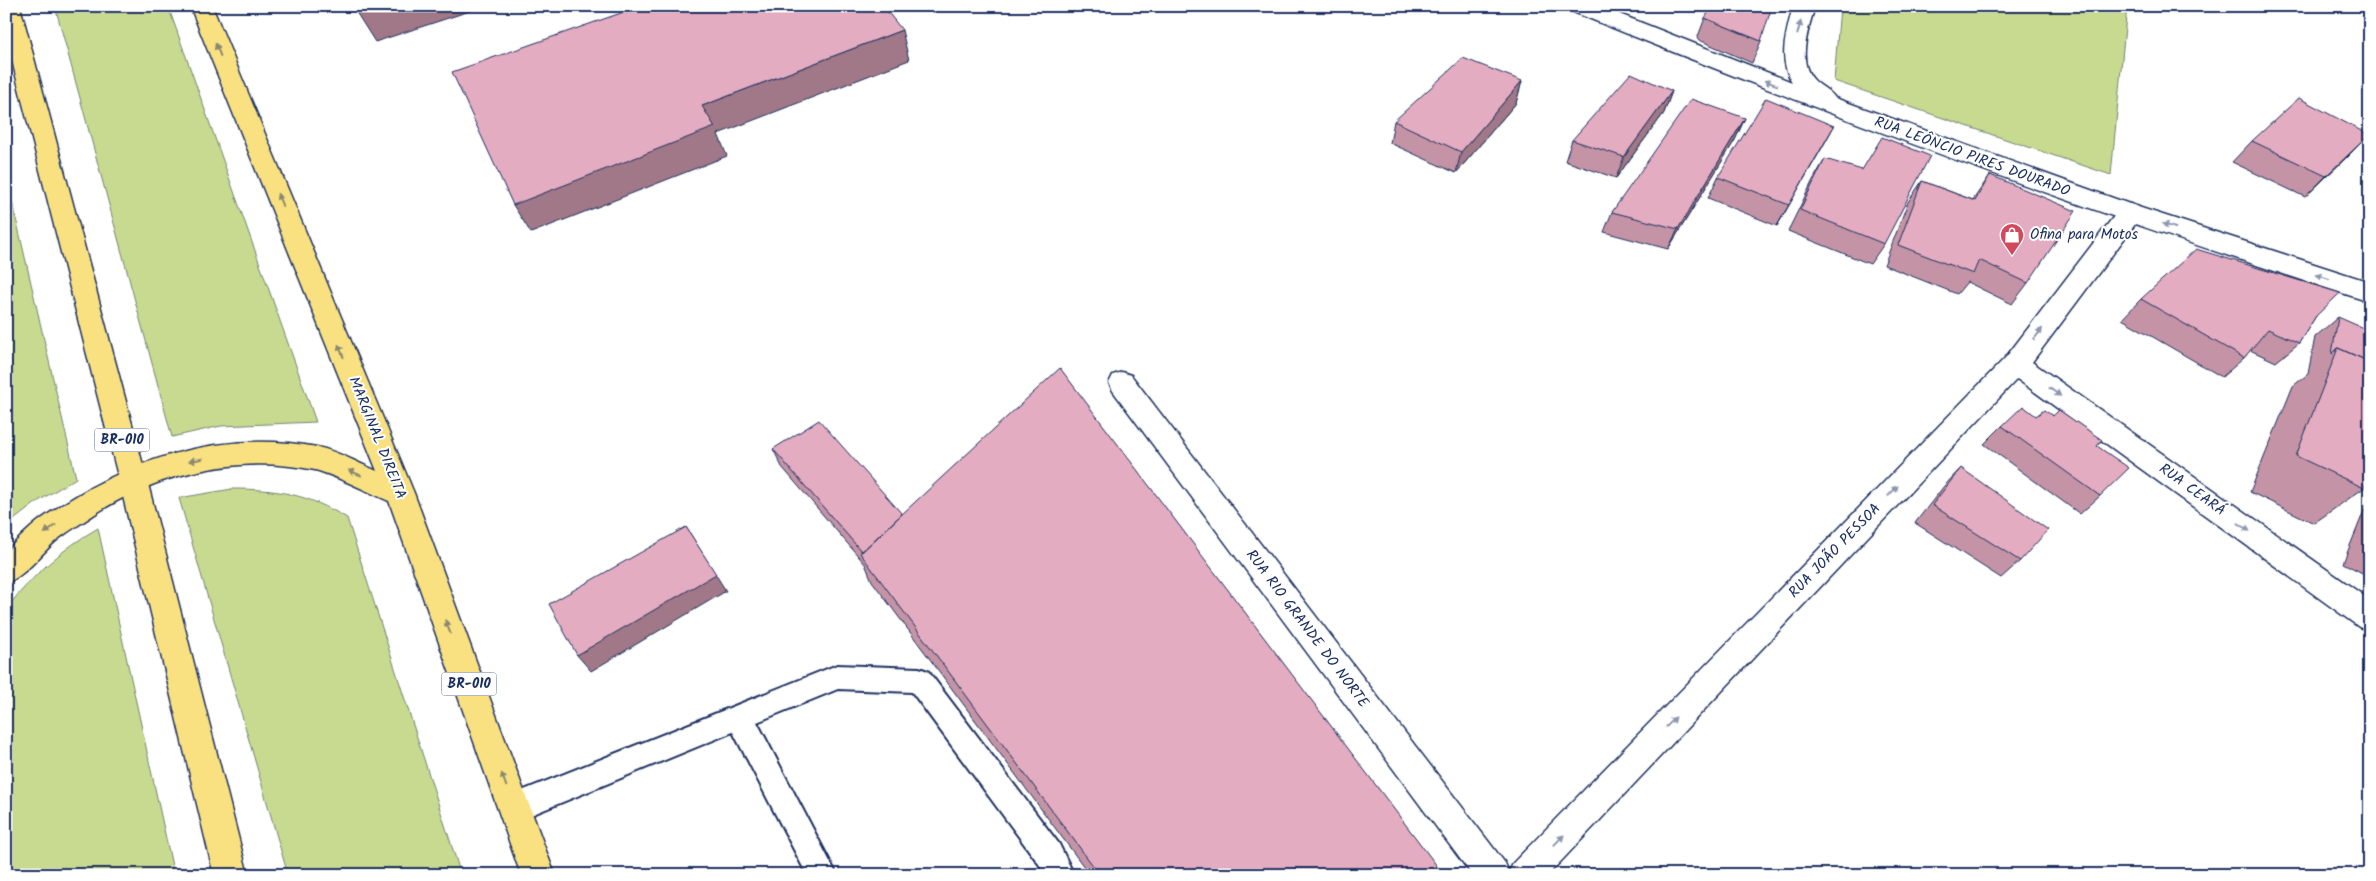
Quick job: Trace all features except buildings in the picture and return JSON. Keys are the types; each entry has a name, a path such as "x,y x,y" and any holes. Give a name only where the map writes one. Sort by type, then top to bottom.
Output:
{"main road":[{"name":"BR-010","path":"9,6 133,480 231,875"},
{"name":"MARGINAL DIREITA","path":"201,6 400,493 538,875"},
{"path":"6,570 48,530 80,508 133,480 182,462 224,454 266,454 318,459 400,493"}],"street":[{"name":"RUA LEÔNCIO PIRES DOURADO","path":"1579,6 1742,72 1856,115 2130,213 2370,292"},
{"path":"1804,6 1796,37 1795,56 1798,72 1812,89 1856,115"},
{"name":"RUA JOÃO PESSOA","path":"1525,875 2015,364 2130,213"},
{"name":"RUA CEARÁ","path":"2015,364 2370,617"},
{"name":"RUA RIO GRANDE DO NORTE","path":"1122,383 1493,875"}],"lane":[{"path":"514,808 837,677 919,680 1049,854 1060,875"},
{"path":"740,717 823,875"}],"green space":[{"path":"55,6 168,6 316,422 221,426 172,437"},
{"path":"1840,6 2127,6 2111,175 1834,81"},
{"path":"6,175 76,478 37,502 6,526"},
{"path":"232,489 264,490 292,494 319,503 347,518 461,875 288,875 179,498"},
{"path":"98,528 174,875 6,875 6,609 48,564"}],"place":[{"name":"Ofina para Motos","path":"2012,256"}]}
